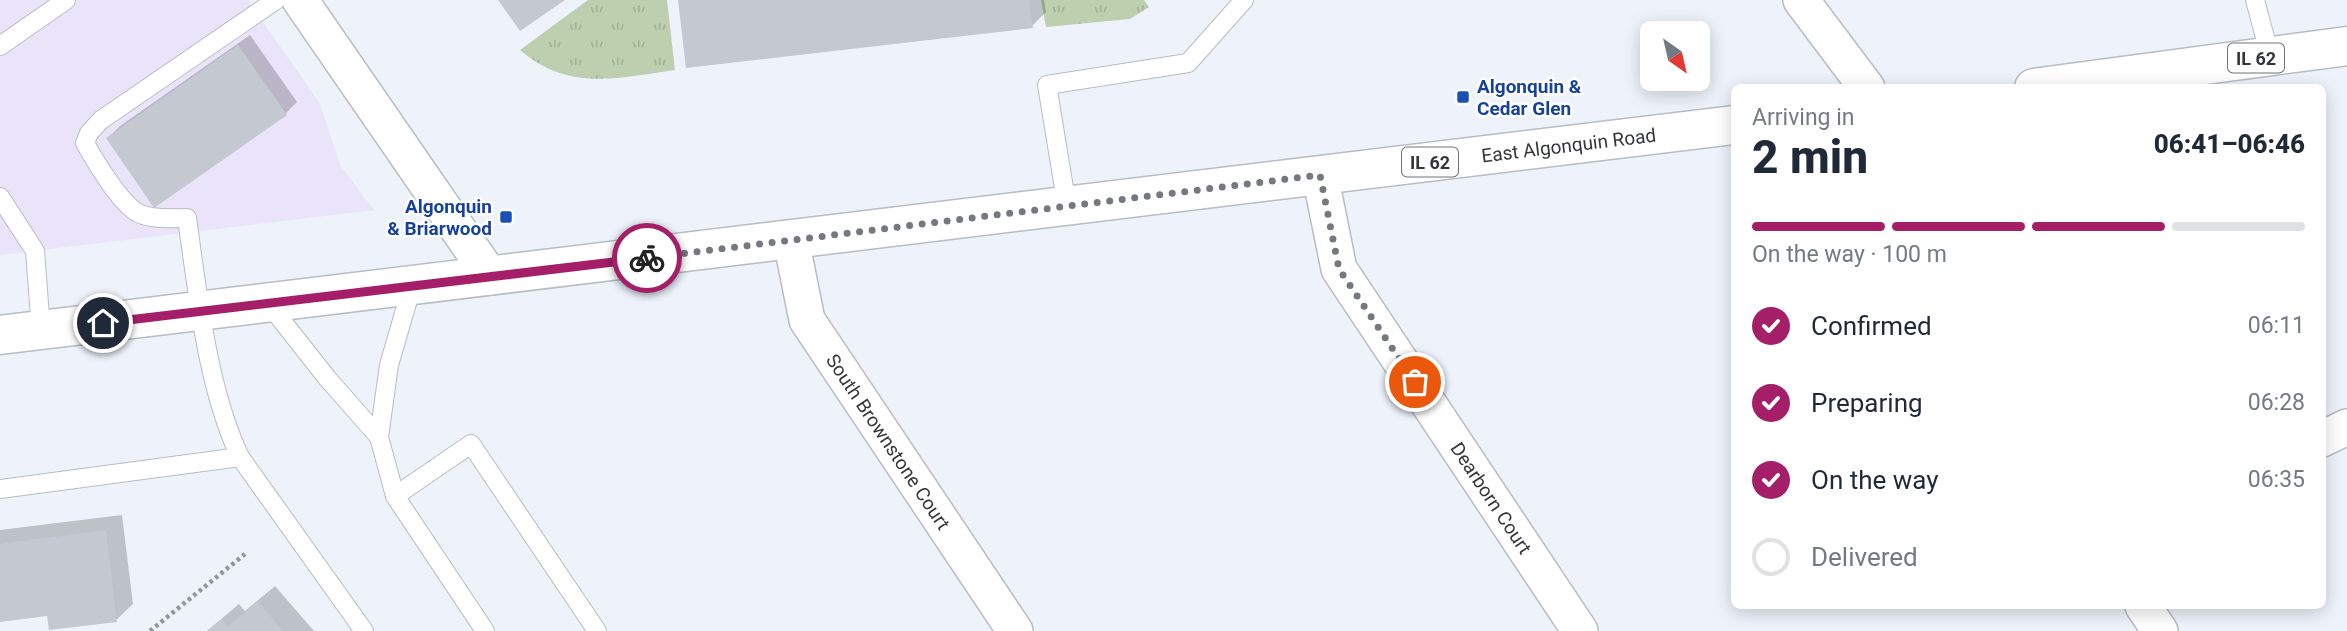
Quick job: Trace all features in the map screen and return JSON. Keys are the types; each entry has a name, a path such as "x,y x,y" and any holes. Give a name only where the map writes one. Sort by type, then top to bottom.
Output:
{"main road":[{"name":"IL 62","path":"2064,84 2347,46"},
{"name":"East Algonquin Road","path":"1320,175 1731,125"},
{"name":"IL 62","path":"0,335 1320,175"}],"street":[{"path":"300,0 491,277"},
{"path":"1801,0 1864,84"},
{"name":"Dearborn Court","path":"1320,175 1339,269 1580,631"},
{"name":"South Brownstone Court","path":"792,240 807,320 1015,631"},
{"path":"2326,437 2347,427"},
{"path":"2145,609 2161,631"}],"lane":[{"path":"0,46 66,0"},
{"path":"276,0 101,120 89,133 85,143 125,200 137,212 152,217 187,218 201,311 225,425 240,457 363,631"},
{"path":"1067,206 1047,85 1188,64 1244,0"},
{"path":"2255,0 2270,56"},
{"path":"0,197 35,251 41,330"},
{"path":"412,286 389,365 379,437 395,496 485,631"},
{"path":"268,303 319,369 379,437"},
{"path":"395,496 471,444 597,631"},
{"path":"0,489 240,457"}],"path":[{"path":"150,631 245,554"}],"shaded area":[{"path":"0,0 248,0 320,104 340,165 374,210 0,255"}],"green space":[{"path":"588,0 667,0 675,70 613,78 575,77 538,63 520,50"},
{"path":"1041,0 1144,0 1149,7 1130,19 1046,27"}],"building":[{"path":"498,0 565,0 520,31"},
{"path":"678,0 1029,0 1033,28 686,68"},
{"path":"238,45 287,115 154,208 106,138"},
{"path":"106,530 117,622 49,630 47,616 0,622 0,544"},
{"path":"258,601 283,631 207,631 222,619 228,626"}],"way so far":[{"path":"647,258 1320,175 1339,269 1415,382"}],"place":[{"name":"Algonquin & Cedar Glen","path":"1463,97"},
{"name":"Algonquin & Briarwood","path":"506,217"}],"route":[{"path":"103,323 647,258"}]}
